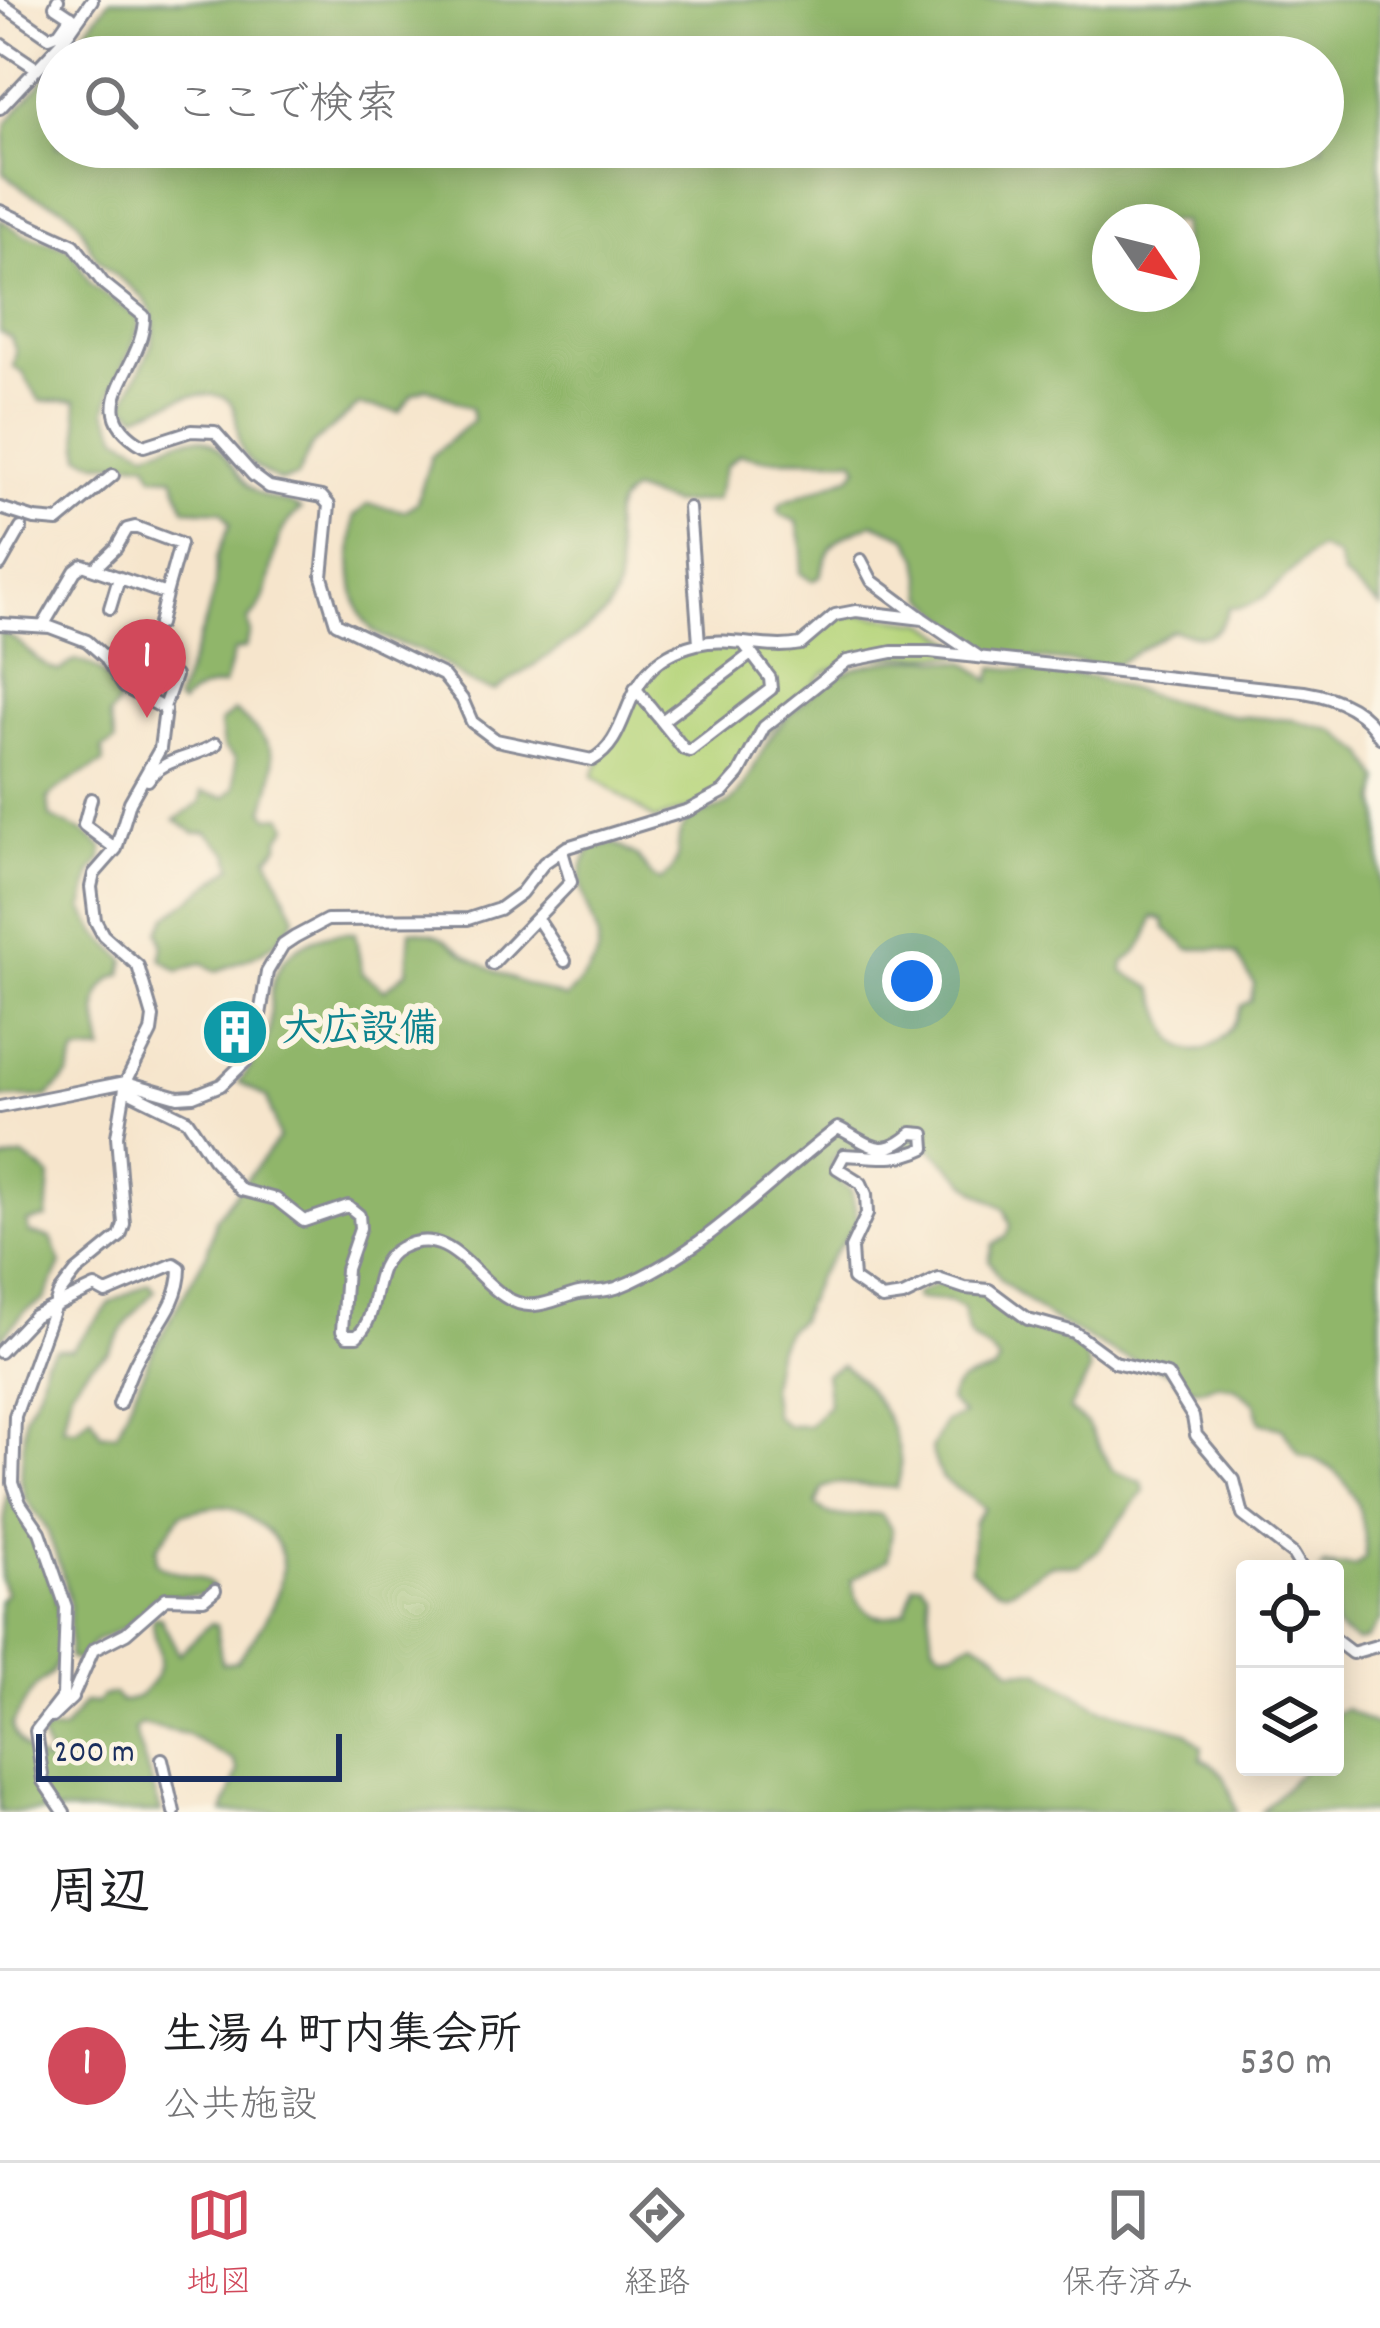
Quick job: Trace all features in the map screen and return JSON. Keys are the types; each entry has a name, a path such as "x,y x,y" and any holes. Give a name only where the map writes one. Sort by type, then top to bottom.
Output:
{"street":[{"path":"58,0 55,6 75,19"},
{"path":"61,36 92,0"},
{"path":"0,3 48,36"},
{"path":"52,36 75,19"},
{"path":"0,44 35,68 0,108"},
{"path":"0,212 74,244 104,283 144,316 141,349 113,401 115,420 124,434 144,446 191,431 215,432 269,487 322,497 329,505 322,577 335,623 443,675 472,722 496,740 592,760 607,749 646,672 666,657 699,643 748,649 802,644 835,615 856,611 923,619"},
{"path":"0,508 58,521 113,475"},
{"path":"689,508 699,643"},
{"path":"94,569 129,527 177,541 181,549 158,624"},
{"path":"0,565 21,528"},
{"path":"861,560 872,581 981,659"},
{"path":"43,626 75,571 83,566 166,593"},
{"path":"110,608 119,578"},
{"path":"0,624 43,626 87,641 105,657 124,687 164,707"},
{"path":"635,688 689,751 767,693 771,680 748,649"},
{"path":"662,721 748,649"},
{"path":"0,1107 126,1082 158,1094 194,1096 232,1076 255,1046 261,1028 262,989 284,945 327,920 482,915 509,902 544,863 562,851 595,836 706,803 740,774 764,727 847,661 892,652 1328,696 1346,704 1380,737"},
{"path":"64,1812 43,1781 36,1731 62,1696 65,1684 65,1607 40,1532 13,1483 15,1416 53,1306 76,1272 120,1236 124,1224 116,1154 126,1082 151,1032 153,1017 138,967 103,935 95,920 91,887 94,874 116,849 128,809 160,748 164,707 175,676"},
{"path":"128,809 160,765 191,758 217,744"},
{"path":"91,799 79,824 116,849"},
{"path":"492,964 571,882 562,851"},
{"path":"537,918 565,961"},
{"path":"126,1082 130,1092 187,1120 241,1190 276,1199 304,1221 348,1206 359,1215 360,1228 346,1269 342,1331 347,1336 357,1336 369,1323 378,1278 392,1254 406,1245 440,1243 511,1300 532,1306 578,1293 613,1290 712,1236 838,1128 869,1146 885,1149 897,1147 912,1133 924,1134 925,1148 904,1156 880,1160 844,1155 838,1162 837,1168 861,1184 866,1194 866,1214 850,1248 853,1279 882,1299 903,1296 938,1279 989,1290 1028,1319 1074,1332 1114,1362 1161,1372 1171,1380 1192,1417 1196,1435 1234,1480 1243,1515 1297,1560"},
{"path":"0,1352 34,1316 53,1306 95,1287 106,1293 168,1265 180,1268 166,1316 137,1359 118,1404"},
{"path":"47,1716 59,1713 72,1698 88,1657 98,1646 126,1633 166,1598 204,1599 215,1590"},
{"path":"1344,1647 1352,1653 1380,1646"},
{"path":"162,1760 174,1812"}],"green space":[{"path":"110,0 1380,0 1380,607 1343,576 1337,556 1319,548 1254,603 1229,607 1215,632 1201,636 1173,630 1113,666 987,654 925,596 919,558 907,537 873,523 837,541 820,577 812,581 800,573 803,551 797,522 778,509 781,503 851,476 858,467 854,459 763,459 740,454 726,466 716,500 673,504 632,491 614,515 618,576 608,610 495,691 483,688 429,655 376,633 359,610 351,562 354,516 368,504 405,511 417,502 431,457 473,420 471,408 427,388 413,394 400,412 359,405 312,445 297,477 281,481 246,457 227,399 191,396 137,415 125,405 153,337 152,313 146,302 99,260 72,214 29,193 3,172 6,124 36,89 36,168 1344,168 1344,36 81,36"},
{"path":"0,219 22,234 65,247 91,285 140,319 106,411 119,436 146,451 202,439 218,448 255,492 301,510 281,535 265,595 248,620 245,648 234,651 224,685 200,690 181,705 176,701 206,620 216,559 230,524 222,511 185,509 173,477 153,476 147,462 99,463 81,456 76,401 40,401 23,373 13,367 16,352 11,338 0,332"},
{"path":"860,614 926,623 977,655 865,656 824,673 749,752 731,783 706,803 655,820 593,776 634,695 664,662 706,645 802,647 832,618"},
{"path":"0,632 50,668 59,671 75,660 98,670 120,701 109,716 115,742 102,749 104,763 48,798 50,817 85,833 103,848 102,859 91,872 83,909 97,933 125,960 122,974 110,980 99,997 103,1051 76,1053 69,1075 48,1097 0,1098"},
{"path":"925,658 967,663 990,681 994,667 1092,677 1235,716 1293,720 1336,731 1366,755 1380,780 1380,1620 1366,1640 1356,1642 1344,1633 1344,1566 1355,1566 1366,1557 1363,1523 1342,1480 1317,1460 1300,1455 1282,1428 1260,1422 1255,1403 1234,1387 1185,1387 1169,1372 1118,1355 1045,1315 1001,1280 989,1260 993,1245 1006,1237 1011,1226 1004,1208 977,1192 931,1149 919,1146 877,1154 842,1150 836,1156 833,1172 851,1190 858,1221 817,1277 799,1320 786,1331 776,1351 770,1386 774,1415 787,1426 808,1426 829,1404 825,1374 842,1365 866,1388 888,1420 900,1456 896,1488 836,1483 823,1488 816,1504 831,1515 882,1515 892,1530 888,1559 851,1580 863,1607 877,1616 896,1615 906,1610 913,1584 921,1583 927,1590 933,1643 941,1650 954,1650 974,1640 997,1654 1011,1670 1039,1671 1100,1708 1187,1732 1202,1747 1201,1759 1222,1773 1237,1812 223,1812 238,1771 234,1761 186,1734 141,1724 134,1730 161,1812 0,1812 0,1601 6,1593 1,1579 6,1494 33,1530 60,1622 58,1658 12,1725 24,1747 45,1762 49,1758 41,1736 46,1731 63,1730 85,1702 97,1703 102,1696 114,1694 121,1702 132,1699 152,1682 160,1665 153,1618 160,1617 179,1654 211,1623 216,1625 222,1664 237,1661 271,1609 278,1589 280,1552 271,1535 254,1521 224,1506 182,1513 157,1547 156,1563 212,1586 202,1595 157,1596 126,1627 95,1641 78,1661 69,1658 70,1606 65,1581 46,1527 26,1499 21,1480 25,1415 39,1389 45,1360 55,1349 72,1349 112,1302 149,1283 155,1290 109,1352 90,1365 71,1389 63,1428 77,1429 91,1415 101,1434 117,1433 152,1352 207,1253 216,1218 279,1138 267,1098 239,1082 267,1039 273,984 285,960 316,939 355,933 362,973 385,990 407,971 410,930 443,938 504,975 566,998 596,959 596,932 581,878 592,847 614,843 638,857 660,881 674,866 685,825 734,799 785,720 832,680 878,662","holes":["1153,917 1164,920 1165,928 1189,949 1236,954 1254,984 1251,1001 1241,1006 1231,1029 1201,1050 1180,1045 1168,1029 1153,988 1123,972 1124,962 1144,942"]},
{"path":"234,711 260,734 272,754 264,810 269,817 282,816 288,826 268,857 295,917 280,937 250,958 216,971 202,963 179,971 161,959 159,931 167,917 233,867 229,853 206,832 195,833 175,820 201,802 202,792 225,797 235,787 235,758 223,747 220,723"},
{"path":"24,1156 50,1176 47,1218 27,1222 29,1233 51,1238 61,1264 44,1300 25,1311 0,1340 0,1161"},
{"path":"939,1283 987,1294 1017,1320 1044,1329 1084,1353 1090,1372 1069,1410 1087,1424 1113,1471 1142,1482 1144,1491 1098,1550 1079,1565 1049,1566 1004,1591 984,1582 971,1569 974,1522 985,1508 941,1478 931,1449 945,1422 963,1415 949,1401 956,1387 994,1371 999,1362 972,1339 964,1309 949,1301 916,1299 915,1294"},
{"path":"1344,1710 1380,1727 1380,1812 1261,1812 1297,1776 1344,1776"}],"place":[{"name":"生湯４町内集会所","path":"147,718"},
{"name":"大広設備","path":"235,1032"}]}
